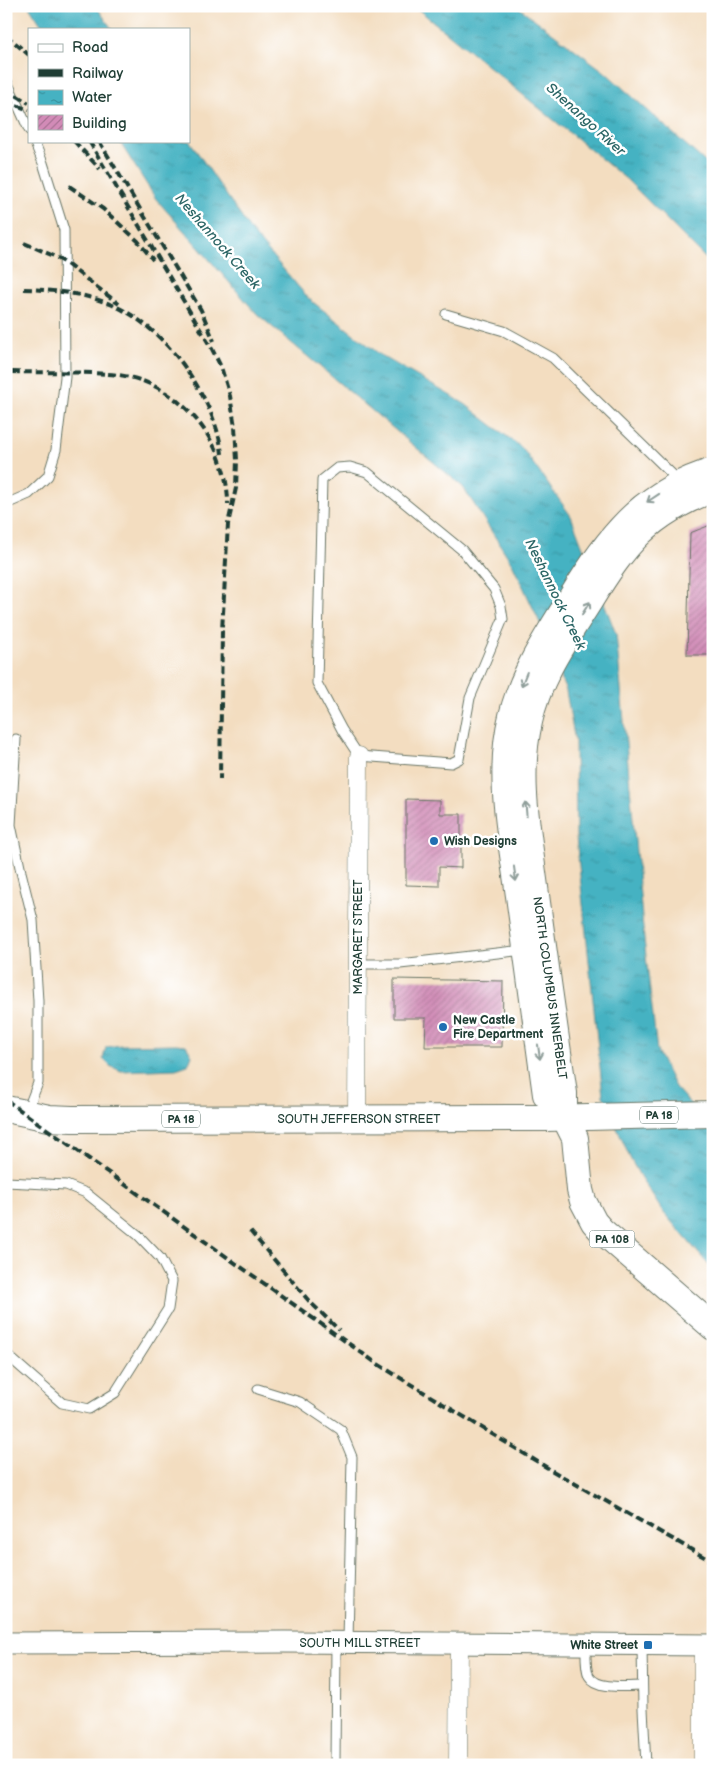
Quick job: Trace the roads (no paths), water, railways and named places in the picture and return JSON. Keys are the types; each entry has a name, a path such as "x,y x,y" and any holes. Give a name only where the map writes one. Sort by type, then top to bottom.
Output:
{"main road":[{"name":"NORTH COLUMBUS INNERBELT","path":"535,948 507,817 506,754 511,716 517,697 528,669 546,636 593,561 608,541 636,510 652,498 681,483 713,470"},
{"name":"NORTH COLUMBUS INNERBELT","path":"565,1118 545,1095 524,774 530,721 543,682 553,661 623,553 649,525 678,506 713,490"},
{"name":"SOUTH JEFFERSON STREET","path":"16,1112 72,1119 565,1118 713,1114"},
{"name":"PA 108","path":"565,1118 575,1138 580,1190 594,1222 713,1327"}],"street":[{"name":"MARGARET STREET","path":"357,1119 359,756"},
{"name":"SOUTH MILL STREET","path":"6,1643 708,1645"},
{"path":"458,1644 458,1765"},
{"path":"703,1765 708,1645"}],"lane":[{"path":"6,79 28,128"},
{"path":"6,504 29,494 48,476 56,450 64,377 64,230 43,162 34,142"},
{"path":"446,314 504,332 553,358 681,483"},
{"path":"350,467 366,472 462,550 494,589 501,606 503,619 470,698 459,759 451,764 359,756 342,730 317,683 322,480 337,468 350,467"},
{"path":"16,739 11,825 20,872 33,920 38,1001 38,1083 16,1112"},
{"path":"358,964 400,964 535,948"},
{"path":"6,1182 66,1185 86,1194 138,1235 160,1258 172,1281 168,1309 115,1393 89,1409 62,1403 6,1354"},
{"path":"258,1389 300,1402 341,1430 352,1457 335,1765"},
{"path":"586,1644 586,1664 589,1675 595,1683 642,1686"},
{"path":"642,1645 646,1765"}],"water":[{"path":"29,6 96,6 111,28 43,28"},
{"name":"Shenango River","path":"414,6 517,6 605,72 713,169 713,266 626,179"},
{"name":"Neshannock Creek","path":"190,141 251,231 309,299 382,356 465,404 522,448 571,516 616,634 644,939 657,1051 675,1087 713,1129 713,1270 663,1212 641,1178 630,1158 603,1096 576,837 575,742 566,691 553,661 546,636 513,565 463,487 257,314 156,199 120,142"},
{"path":"186,1045 192,1055 188,1065 176,1069 121,1071 110,1066 103,1059 106,1047"}],"railway":[{"path":"6,35 28,54"},
{"path":"6,89 28,102"},
{"path":"6,101 28,110"},
{"path":"75,142 100,169"},
{"path":"90,142 212,349 221,367 230,396 235,427 237,460 236,488 228,524 222,631 220,779"},
{"path":"100,142 201,310 214,341"},
{"path":"69,186 103,209 138,241 153,260"},
{"path":"24,243 64,262 119,304"},
{"path":"24,289 68,293 100,300 130,314 149,328 167,345 198,387 218,432 222,454"},
{"path":"12,372 119,375 141,381 162,390 181,404 197,420 210,439 220,459 226,481 228,504"},
{"path":"6,1100 376,1363 551,1470 713,1562"},
{"path":"250,1231 309,1301 339,1330"}],"place":[{"name":"Wish Designs","path":"434,841"},
{"name":"New Castle Fire Department","path":"443,1027"},
{"name":"White Street","path":"648,1645"}]}
